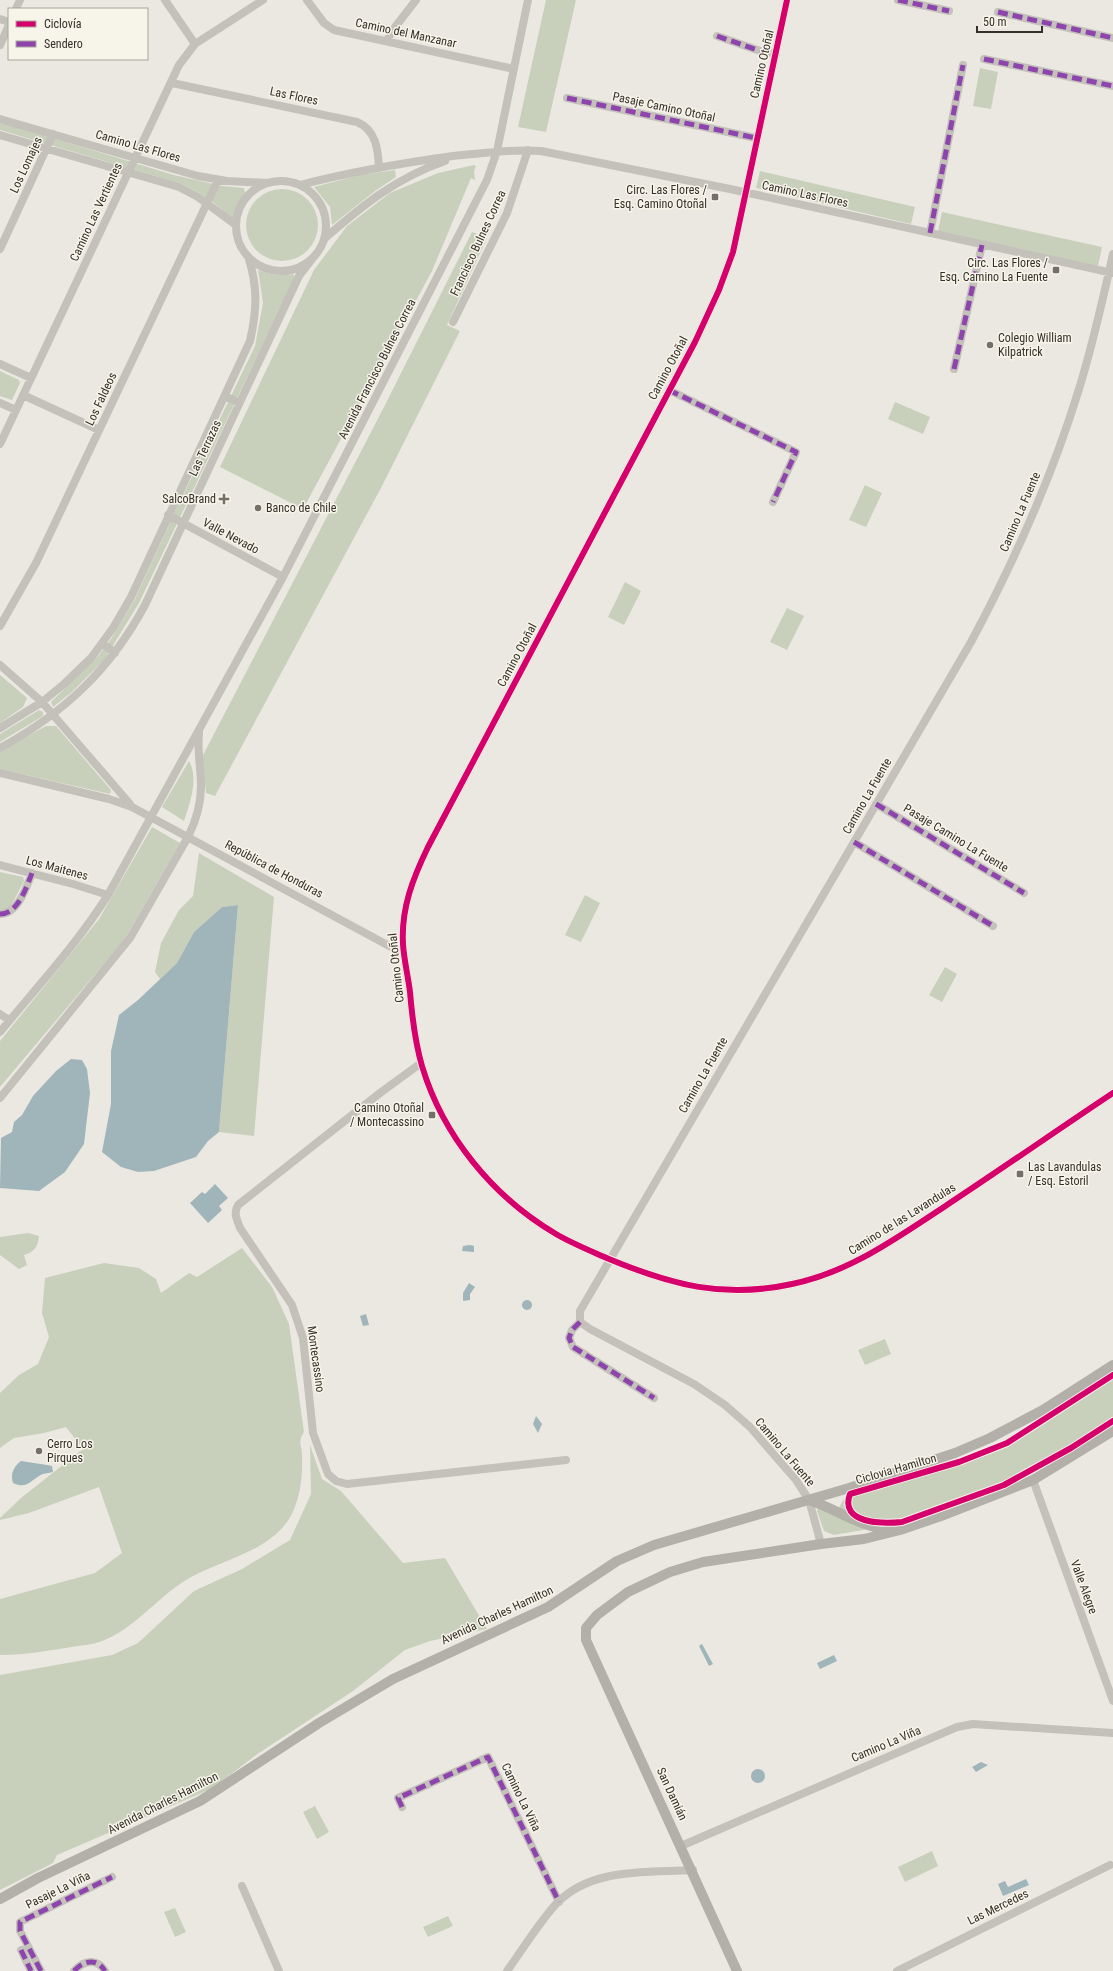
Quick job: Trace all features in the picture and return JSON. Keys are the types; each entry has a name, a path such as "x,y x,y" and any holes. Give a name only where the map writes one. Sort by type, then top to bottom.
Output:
{"main road":[{"name":"Avenida Charles Hamilton","path":"0,1899 38,1878 200,1801 362,1697 435,1658 548,1607 629,1555 654,1545 849,1488 939,1459 984,1440 1043,1410 1113,1365"},
{"path":"821,1544 864,1539 900,1530 942,1516 1033,1480 1113,1431"},
{"path":"833,1509 839,1496 849,1488"},
{"path":"809,1500 833,1509 863,1524 880,1529 900,1530"},
{"name":"San Damián","path":"737,1971 693,1870 586,1640 586,1628 597,1615 628,1592 670,1572 703,1562 821,1544"}],"street":[{"path":"164,0 195,44"},
{"name":"Camino Las Vertientes","path":"0,444 129,172 134,158 180,65 195,44 263,0"},
{"name":"Camino del Manzanar","path":"307,0 324,23 330,28 514,69"},
{"path":"387,41 392,30 416,0"},
{"name":"Avenida Francisco Bulnes Correa","path":"0,1032 97,913 108,895 283,577 468,219 487,180 497,151 528,0"},
{"name":"Camino Otoñal","path":"610,1259 574,1244 541,1225 514,1204 488,1180 468,1156 449,1127 435,1100 421,1063 413,1020 404,954 403,929 405,908 416,872 706,320 726,272 741,220 756,138 787,0"},
{"path":"898,0 949,11"},
{"path":"998,12 1113,38"},
{"path":"0,37 8,26"},
{"path":"0,45 8,27"},
{"path":"717,36 763,52 776,54"},
{"path":"984,59 1113,86"},
{"path":"930,234 963,65"},
{"name":"Las Flores","path":"172,83 357,122 367,127 373,135 380,168"},
{"name":"Pasaje Camino Otoñal","path":"567,98 756,138"},
{"name":"Camino Las Flores","path":"0,119 134,158 218,180 272,183"},
{"name":"Los Lomajes","path":"0,249 48,148 53,134"},
{"path":"0,135 179,187 207,203 236,224"},
{"name":"Camino Las Flores","path":"300,185 380,168 497,151 528,150 557,152 1111,272"},
{"name":"Francisco Bulnes Correa","path":"453,322 508,213 528,150"},
{"name":"Camino Las Flores","path":"324,239 371,199 396,183 432,165 466,155"},
{"name":"Los Faldeos","path":"0,626 36,563 218,180"},
{"path":"282,182 300,185 315,195 324,210 327,221 324,239 321,248 312,259 294,269 280,271 260,266 248,256 240,245 236,224 240,208 249,194 260,187 272,183 282,182"},
{"path":"954,369 982,245"},
{"name":"Camino La Fuente","path":"654,1398 573,1347 569,1338 572,1330 580,1322 580,1311 584,1303 971,642 992,602 1032,519 1057,455 1080,388 1111,272 1113,254"},
{"name":"Las Terrazas","path":"42,702 78,672 102,643 131,596 225,396 250,341 253,325 256,286 248,256"},
{"name":"Las Terrazas","path":"52,715 80,692 115,653 142,610 299,276 312,259"},
{"path":"0,364 31,378"},
{"path":"669,390 796,452 773,502"},
{"path":"23,394 99,430"},
{"path":"225,396 239,403"},
{"path":"0,403 16,410"},
{"name":"Valle Nevado","path":"168,515 283,577"},
{"path":"102,643 115,653"},
{"name":"República de Honduras","path":"0,665 42,702 132,806"},
{"path":"0,728 42,702"},
{"path":"0,748 24,735 52,715"},
{"name":"Avenida Francisco Bulnes Correa","path":"0,1098 130,938 188,837 196,819 200,797 198,755 199,730"},
{"name":"República de Honduras","path":"0,773 109,799 132,806 404,954"},
{"name":"Pasaje Camino La Fuente","path":"876,804 1024,893"},
{"path":"854,842 994,926"},
{"name":"Los Maitenes","path":"0,865 108,895"},
{"path":"0,914 6,913 13,909 23,894 32,873"},
{"path":"0,1014 10,1020"},
{"name":"Montecassino","path":"421,1063 380,1093 238,1205 235,1210 235,1215 240,1228 288,1296 296,1315 303,1344 314,1434 328,1474 336,1481 347,1484 566,1460"},
{"name":"Camino de las Lavandulas","path":"610,1259 664,1280 719,1289 774,1288 824,1276 871,1254 1113,1094"},
{"name":"Camino La Fuente","path":"580,1322 590,1329 694,1384 725,1405 762,1439 796,1480 809,1500 821,1544"},
{"name":"Valle Alegre","path":"1033,1480 1113,1701"},
{"name":"Camino La Viña","path":"681,1846 957,1727 973,1724 1113,1733"},
{"name":"Camino La Viña","path":"402,1807 398,1798 488,1757 559,1902"},
{"name":"Las Mercedes","path":"897,1971 1110,1865"},
{"path":"507,1971 559,1902 578,1887 602,1877 623,1874 693,1870"},
{"name":"Pasaje La Viña","path":"41,1971 20,1931 20,1922 112,1877"},
{"path":"242,1886 279,1971"},
{"path":"21,1950 31,1971"},
{"path":"74,1971 84,1962 101,1964 105,1971"}],"green space":[{"path":"546,0 576,0 546,132 518,127"},
{"path":"980,68 998,72 991,109 973,106"},
{"path":"0,122 174,175 222,186 244,188 245,193 237,205 235,217 231,218 208,199 182,184 0,130"},
{"path":"474,165 476,166 474,171 475,180 471,178 432,271 303,509 220,467 314,270 347,226 390,193 438,173"},
{"path":"395,170 396,177 375,191 332,225 330,207 314,187 360,175"},
{"path":"760,171 915,207 911,224 756,188"},
{"path":"282,189 302,195 312,205 318,225 312,245 302,255 282,261 262,255 252,245 246,225 252,205 262,195"},
{"path":"942,212 1102,247 1098,266 938,231"},
{"path":"472,232 487,238 447,325 460,331 382,486 215,796 206,793 202,757 383,409"},
{"path":"258,270 275,275 293,274 295,277 139,603 104,660 72,692 53,707 51,702 98,656 111,639 135,599 255,346 263,303"},
{"path":"0,371 19,380 20,383 12,400 0,396"},
{"path":"895,402 930,417 923,434 888,419"},
{"path":"865,485 882,493 866,527 849,520"},
{"path":"625,582 641,591 624,625 608,617"},
{"path":"787,608 804,616 787,650 770,642"},
{"path":"0,675 27,698 23,707 0,723"},
{"path":"39,710 43,712 43,716 0,742 0,734"},
{"path":"46,726 56,726 111,790 110,794 0,769 0,751"},
{"path":"189,761 192,768 193,783 191,799 184,821 162,807"},
{"path":"152,827 180,843 124,940 0,1087 0,1041 99,919"},
{"path":"199,853 274,897 254,1136 219,1132 238,905 222,907 194,932 177,963 160,979 155,972 161,943 179,910 193,896"},
{"path":"0,872 23,877 24,881 11,906 5,910 0,910"},
{"path":"585,895 600,903 581,942 565,935"},
{"path":"945,967 957,974 942,1002 929,995"},
{"path":"28,1233 39,1236 38,1243 33,1250 24,1255 27,1265 19,1269 0,1255 0,1237"},
{"path":"242,1248 272,1287 289,1324 304,1432 300,1441 302,1463 300,1490 295,1507 287,1522 277,1533 252,1550 209,1568 183,1582 134,1622 114,1636 90,1644 30,1653 0,1655 0,1599 95,1573 122,1553 99,1487 29,1513 0,1520 0,1518 21,1498 83,1449 66,1427 44,1433 14,1438 0,1448 0,1393 19,1375 38,1364 49,1337 42,1313 45,1278 104,1263 139,1268 156,1279 161,1293 189,1273 197,1277"},
{"path":"885,1339 891,1354 865,1365 858,1350"},
{"path":"1113,1373 1113,1425 1068,1457 1032,1474 939,1511 892,1525 834,1535 824,1531 817,1511 818,1508 835,1514 847,1494 943,1466 1003,1441"},
{"path":"310,1445 322,1479 341,1491 403,1563 445,1558 487,1629 430,1641 405,1650 353,1691 256,1755 213,1788 57,1855 53,1863 0,1890 0,1675 112,1655 138,1643 194,1591 242,1569 290,1540 311,1494"},
{"path":"315,1806 329,1832 317,1839 303,1812"},
{"path":"932,1851 938,1866 905,1882 898,1867"},
{"path":"175,1908 186,1932 175,1937 164,1912"},
{"path":"448,1916 453,1926 428,1937 423,1927"}],"water":[{"path":"238,905 219,1132 208,1141 196,1157 154,1171 138,1172 121,1167 102,1152 111,1104 111,1051 119,1015 138,1000 177,963 194,932 222,907"},
{"path":"71,1059 82,1060 87,1069 90,1093 84,1144 65,1172 39,1191 0,1188 1,1138 12,1132 14,1122 22,1115 33,1096 56,1071"},
{"path":"215,1184 228,1198 219,1206 222,1210 208,1223 190,1203 202,1192 205,1194"},
{"path":"463,1246 474,1246 474,1252 462,1251"},
{"path":"469,1283 475,1287 470,1294 470,1300 463,1301 463,1293"},
{"path":"527,1300 532,1305 527,1310 522,1305"},
{"path":"366,1314 369,1325 363,1326 360,1316"},
{"path":"536,1416 542,1424 538,1433 533,1424"},
{"path":"21,1461 52,1466 53,1472 43,1474 26,1485 18,1485 13,1483 12,1473 16,1465"},
{"path":"702,1644 713,1664 709,1666 699,1646"},
{"path":"834,1655 837,1661 820,1669 817,1663"},
{"path":"981,1762 988,1765 976,1772 972,1767"},
{"path":"755,1769 761,1769 765,1773 765,1779 761,1783 755,1783 751,1779 751,1773"},
{"path":"1026,1879 1029,1885 1003,1896 998,1884 1005,1881 1008,1887"}],"marked path":[{"path":"898,0 949,11"},
{"path":"998,12 1113,38"},
{"path":"717,36 763,52 776,54"},
{"path":"984,59 1113,86"},
{"path":"930,233 963,65"},
{"path":"567,98 756,138"},
{"path":"954,369 982,245"},
{"path":"669,390 796,452 773,502"},
{"path":"876,804 1024,893"},
{"path":"854,842 993,926"},
{"path":"0,914 12,910 16,905 24,893 32,873"},
{"path":"580,1322 572,1330 569,1338 573,1347 654,1398"},
{"path":"402,1807 398,1798 488,1757 559,1902"},
{"path":"41,1971 20,1931 20,1922 112,1877"},
{"path":"21,1950 31,1971"},
{"path":"74,1971 78,1967 90,1962 98,1964 105,1971"}],"cycle path":[{"path":"787,0 733,252 719,290 695,342 417,870 406,906 403,944 414,1029 422,1066 431,1092 443,1117 457,1140 491,1183 511,1202 533,1219 569,1241 632,1268 677,1282 721,1290 744,1290 792,1284 813,1279 853,1263 908,1231 1113,1093"},
{"name":"Ciclovia Hamilton","path":"1113,1375 1007,1443 959,1462 850,1494 848,1504 851,1511 857,1517 865,1520 884,1523 902,1522 1004,1485 1071,1448 1113,1421"}],"place":[{"name":"Circ. Las Flores / Esq. Camino Otoñal","path":"715,197"},
{"name":"Circ. Las Flores / Esq. Camino La Fuente","path":"1056,270"},
{"name":"Colegio William Kilpatrick","path":"990,345"},
{"name":"SalcoBrand","path":"224,499"},
{"name":"Banco de Chile","path":"258,508"},
{"name":"Camino Otoñal / Montecassino","path":"432,1115"},
{"name":"Las Lavandulas / Esq. Estoril","path":"1020,1174"},
{"name":"Cerro Los Pirques","path":"39,1451"}]}
